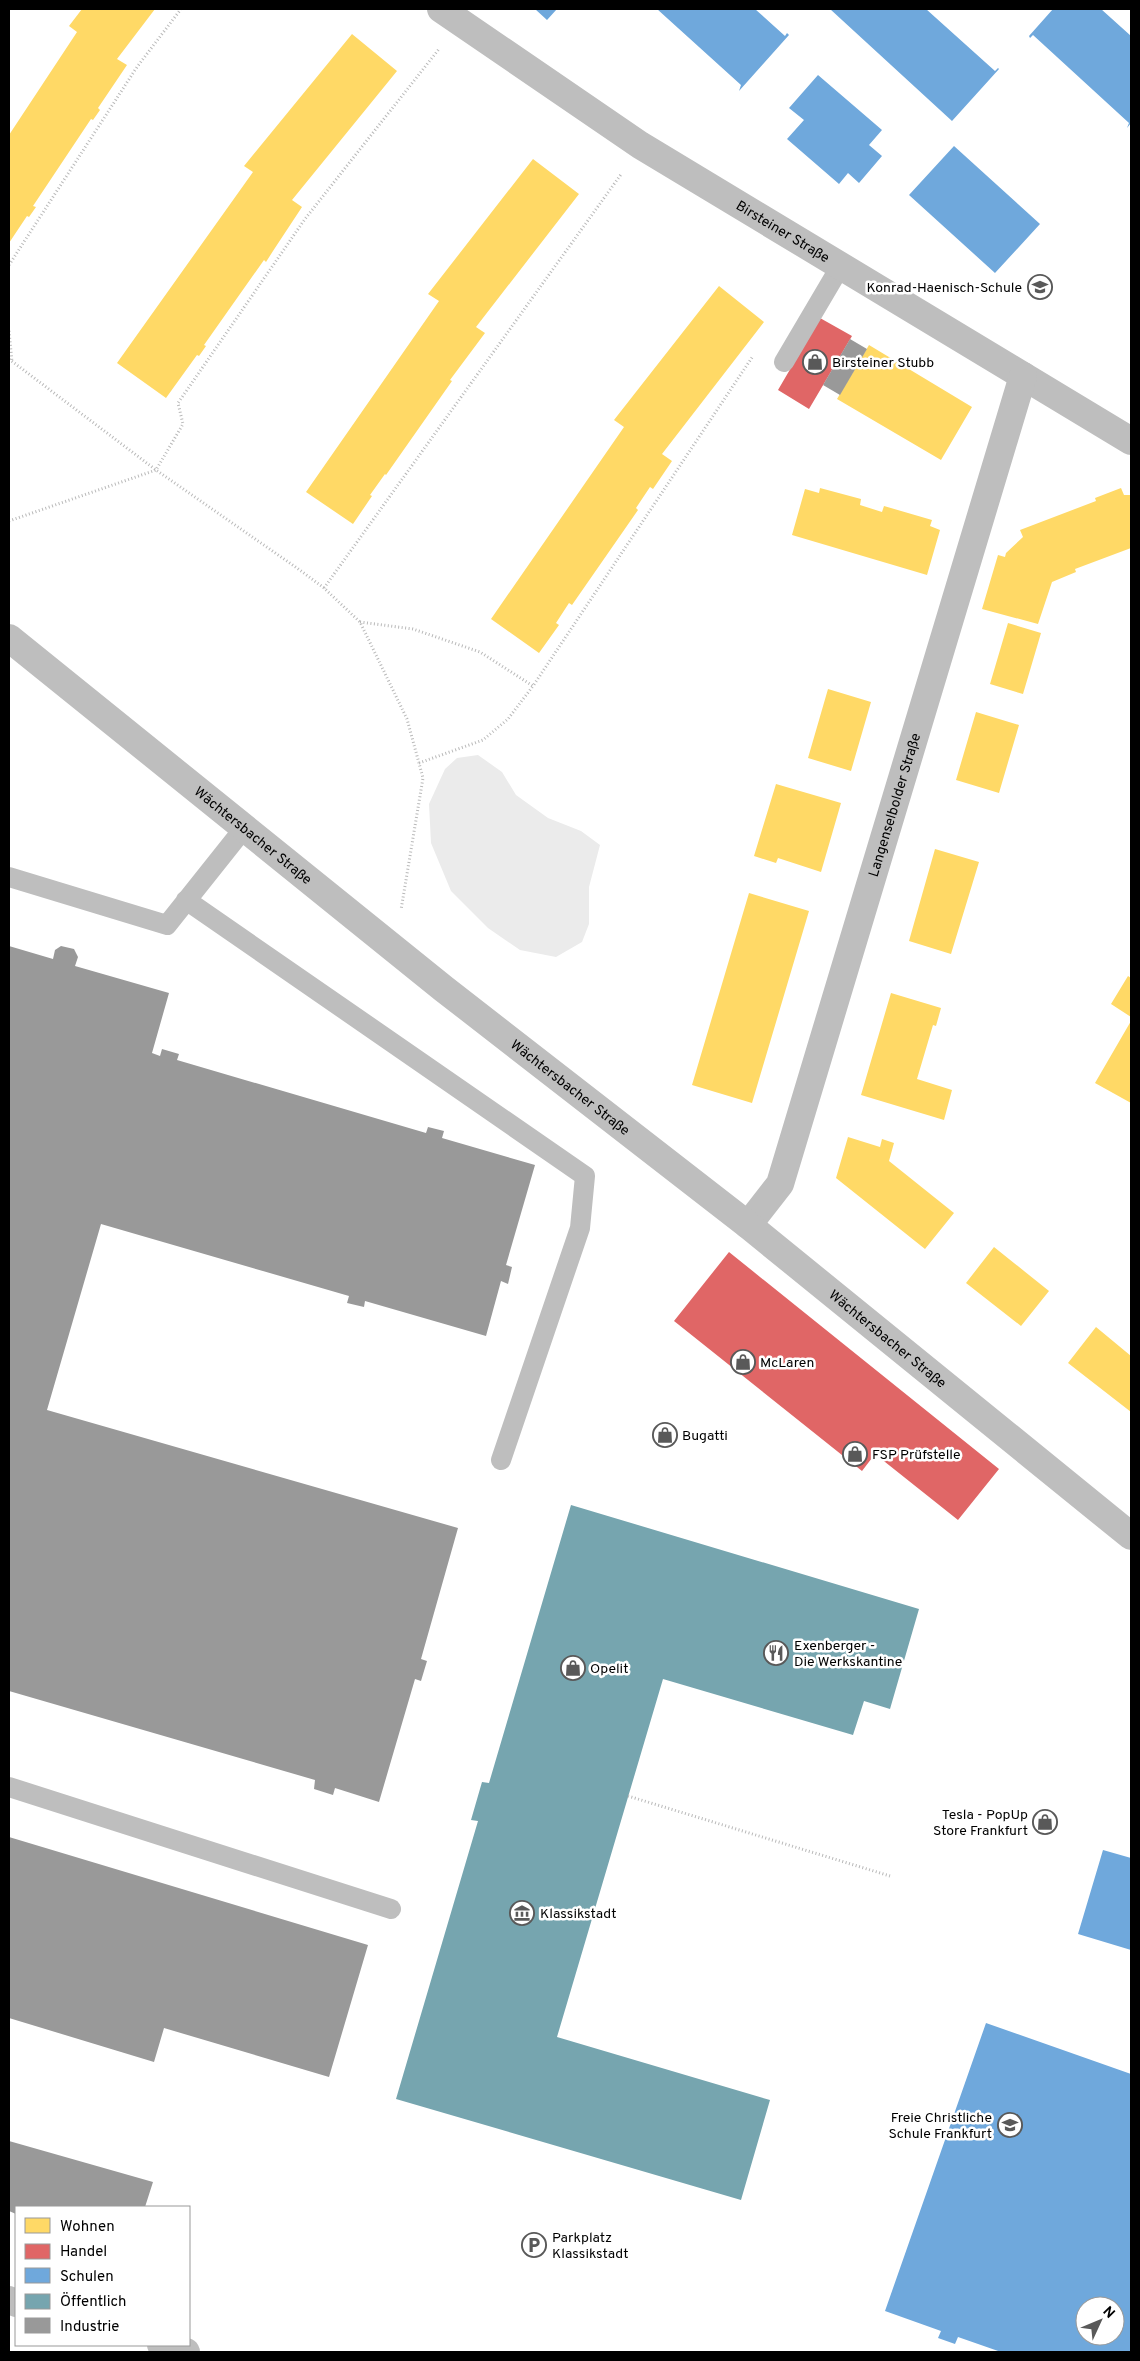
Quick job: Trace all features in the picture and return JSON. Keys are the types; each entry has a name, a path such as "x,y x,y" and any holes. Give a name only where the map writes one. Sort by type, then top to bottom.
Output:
{"street":[{"name":"Birsteiner Straße","path":"450,16 640,145 1131,441"},
{"name":"Langenselbolder Straße","path":"748,1225 780,1184 1023,376"},
{"name":"Wächtersbacher Straße","path":"9,638 379,936 748,1225 1131,1536"},
{"path":"165,2346 186,2352"}],"lane":[{"path":"784,362 840,267"},
{"path":"9,877 167,925 245,827"},
{"path":"186,900 585,1176 580,1228 502,1460"},
{"path":"9,1787 391,1909"}],"path":[{"path":"9,266 137,67 181,9"},
{"path":"9,520 156,470 183,424 178,403 450,16"},
{"path":"324,588 640,145"},
{"path":"9,331 10,360 156,470 324,588 360,622 407,719 422,778 401,913 379,936"},
{"path":"419,763 483,740 508,719 533,686 758,349"},
{"path":"360,622 413,629 480,652 533,686"},
{"path":"628,1796 890,1876"}],"shaded area":[{"path":"478,755 502,772 516,795 548,818 581,831 600,845 589,887 589,924 582,942 556,957 520,950 488,928 451,891 431,843 429,804 445,769 457,758"}],"building: Wohnen":[{"path":"82,9 155,9 117,59 127,65 98,108 100,110 93,120 91,119 33,206 36,207 29,217 27,216 9,243 9,135 77,32 69,26"},
{"path":"352,34 397,71 292,200 302,207 266,262 264,260 204,345 206,346 199,356 197,355 166,398 117,363 253,172 244,166"},
{"path":"533,159 579,194 476,327 485,333 370,495 372,496 353,524 306,492 439,301 428,294"},
{"path":"719,286 764,322 662,454 672,461 653,489 650,487 636,508 638,510 572,605 569,603 556,623 559,625 539,653 491,619 624,427 614,420"},
{"path":"869,345 972,407 941,460 837,399"},
{"path":"820,488 861,499 860,505 882,512 884,506 932,520 930,526 940,530 927,575 792,535 805,489 819,493"},
{"path":"1121,488 1124,495 1131,495 1131,548 1075,569 1076,572 1052,582 1038,624 982,609 998,555 1005,557 1006,553 1023,537 1020,530 1096,501 1095,498"},
{"path":"1008,623 1041,633 1023,694 990,684"},
{"path":"828,689 871,702 851,771 808,758"},
{"path":"976,712 1019,725 999,793 956,780"},
{"path":"776,784 841,803 821,872 778,858 776,863 754,856"},
{"path":"935,849 979,862 951,954 909,941"},
{"path":"749,893 809,911 752,1103 692,1085"},
{"path":"1128,976 1131,978 1131,1017 1111,1004"},
{"path":"891,993 941,1008 936,1026 933,1025 917,1079 952,1090 944,1120 861,1095"},
{"path":"1131,1021 1131,1103 1095,1083"},
{"path":"848,1137 880,1147 882,1139 894,1143 889,1161 954,1213 925,1249 836,1178"},
{"path":"994,1247 1049,1291 1021,1326 966,1283"},
{"path":"1096,1327 1131,1356 1131,1412 1068,1363"}],"building: Handel":[{"name":"Birsteiner Stubb","path":"820,318 852,336 809,409 778,390"},
{"path":"729,1252 999,1469 958,1520 875,1454 862,1471 674,1321"}],"building: Schulen":[{"path":"535,9 557,9 547,20"},
{"path":"657,9 755,9 785,36 787,33 789,35 739,91 741,85"},
{"path":"830,9 926,9 995,71 999,69 952,121"},
{"path":"1053,9 1101,9 1131,36 1131,123 1127,128 1129,123 1033,35 1030,38 1029,36"},
{"path":"818,75 882,130 869,145 882,156 859,183 848,173 839,184 787,139 804,120 789,108"},
{"path":"954,146 1040,224 995,273 909,195"},
{"path":"1103,1850 1131,1858 1131,1950 1078,1934"},
{"path":"986,2023 1131,2074 1131,2352 1001,2352 958,2337 955,2344 938,2338 941,2331 885,2311"}],"building: Öffentlich":[{"name":"Klassikstadt","path":"571,1505 919,1609 890,1709 864,1701 853,1735 663,1679 557,2037 770,2100 741,2200 396,2099 478,1821 471,1820 482,1782 489,1783"}],"building: Industrie":[{"path":"850,339 867,349 840,395 823,385"},
{"path":"9,946 53,959 55,950 61,946 74,949 78,957 75,966 169,993 152,1053 160,1056 162,1049 179,1054 177,1060 426,1133 428,1127 444,1131 442,1138 535,1165 506,1265 512,1267 508,1284 501,1281 486,1336 365,1301 364,1307 347,1303 349,1296 101,1224 47,1410 458,1528 421,1659 427,1661 421,1681 415,1679 379,1802 335,1788 333,1795 314,1789 315,1780 9,1691"},
{"path":"9,1837 368,1945 329,2077 164,2028 154,2062 9,2018"},
{"path":"9,2141 153,2182 145,2206 15,2206 15,2214 9,2211"}],"place":[{"name":"Konrad-Haenisch-Schule","path":"1040,287"},
{"name":"Birsteiner Stubb","path":"815,362"},
{"name":"McLaren","path":"743,1362"},
{"name":"Bugatti","path":"665,1435"},
{"name":"FSP Prüfstelle","path":"855,1454"},
{"name":"Exenberger - Die Werkskantine","path":"776,1653"},
{"name":"Opelit","path":"573,1668"},
{"name":"Tesla - PopUp Store Frankfurt","path":"1045,1822"},
{"name":"Klassikstadt","path":"522,1913"},
{"name":"Freie Christliche Schule Frankfurt","path":"1010,2125"},
{"name":"Parkplatz Klassikstadt","path":"534,2245"}]}
